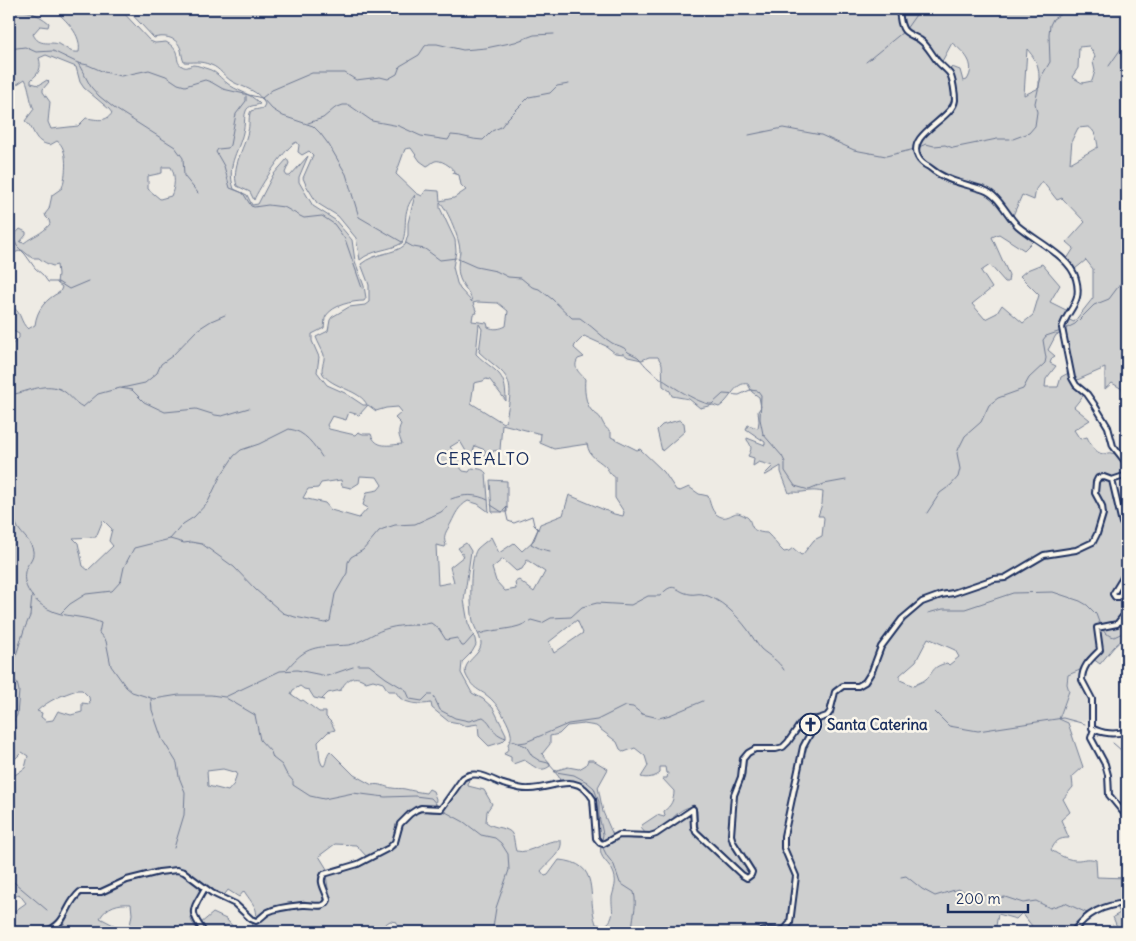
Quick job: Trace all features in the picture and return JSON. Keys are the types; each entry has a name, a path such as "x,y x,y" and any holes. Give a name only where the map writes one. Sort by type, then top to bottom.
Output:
{"street":[{"path":"898,9 900,23 905,31 922,40 939,64 949,72 955,96 953,107 924,133 918,142 916,150 918,157 946,180 989,193 1018,226 1065,261 1074,273 1078,286 1075,306 1062,328 1072,378 1094,404 1108,427 1113,446 1127,464"},
{"path":"44,932 61,922 66,915 71,901 80,892 101,892 127,880 172,870 184,872 205,888 235,904 251,920 256,921 267,912 305,904 320,906 327,903 328,900 327,893 321,883 324,874 358,864 389,848 395,842 400,824 410,814 421,808 440,808 456,786 467,775 475,774 530,789 576,783 593,799 597,840 603,844 616,836 656,834 693,810 696,832 742,876 747,878 751,876 752,872 733,842 731,835 734,795 741,777 743,759 748,753 755,749 783,747 801,723 810,719 825,717 829,714 836,692 843,686 858,686 865,682 872,671 881,647 902,619 922,602 940,595 954,594 994,579 1004,578 1044,555 1076,550 1092,542 1097,534 1103,509 1095,493 1096,480 1101,477 1112,480 1127,475"},
{"path":"1112,480 1122,522 1124,526 1127,524"},
{"path":"1127,571 1113,594 1115,597 1119,597 1127,583"},
{"path":"1127,601 1124,615 1117,624 1097,628 1100,650 1087,664 1082,676 1082,680 1092,699 1092,726 1094,729 1091,738 1105,764 1108,775 1109,795 1127,818"},
{"path":"759,932 784,930 790,923 796,876 784,848 784,836 803,747 818,719"},
{"path":"1094,729 1110,733 1127,731"},
{"path":"204,932 195,921 194,909 205,888"},
{"path":"1073,932 1087,916 1095,911 1127,903"}],"shaded area":[{"path":"9,9 30,12 49,23 48,27 40,26 33,34 38,41 61,45 71,51 79,52 76,34 54,9 120,9 150,41 155,43 166,42 171,45 176,52 179,64 187,67 195,65 211,70 231,86 256,100 260,104 250,107 246,111 242,135 232,164 231,172 234,189 247,195 252,205 258,204 273,175 287,159 289,163 285,173 287,176 290,176 308,156 299,177 299,182 313,206 335,220 352,240 355,261 364,286 366,298 364,301 349,303 333,309 325,317 324,328 312,334 312,341 319,357 317,372 327,385 345,393 363,405 367,405 359,396 333,383 323,374 324,355 316,337 328,331 332,317 349,307 365,305 369,302 369,285 361,264 373,257 405,245 415,195 410,201 406,213 402,243 365,256 360,260 356,238 338,216 317,203 306,185 303,178 313,155 309,151 302,155 298,152 299,145 297,142 280,158 254,200 250,192 237,186 236,172 249,129 250,113 251,111 263,108 265,104 262,99 255,92 230,80 214,66 203,63 184,62 177,42 166,37 154,38 127,9 1127,9 1127,392 1112,383 1105,389 1105,368 1075,381 1086,392 1074,407 1090,420 1074,430 1080,439 1087,437 1098,452 1118,455 1126,466 1126,473 1111,479 1117,500 1127,499 1127,635 1100,664 1089,656 1080,670 1068,675 1067,684 1069,691 1059,719 1068,723 1083,767 1072,777 1073,787 1063,799 1070,812 1061,820 1069,838 1058,841 1051,850 1072,860 1096,860 1097,877 1127,878 1127,932 1113,932 1117,927 1113,917 1120,913 1116,905 1095,911 1072,932 1030,932 1028,928 1032,926 1022,913 1016,919 998,914 995,932 403,932 397,931 397,922 390,921 374,932 252,932 249,930 256,918 256,910 244,891 239,897 228,890 223,897 206,887 197,899 191,913 192,922 200,932 129,932 132,914 131,904 126,904 109,908 100,918 127,932 51,932 64,924 75,902 83,895 102,894 123,884 169,873 183,874 200,888 205,887 198,879 184,870 173,868 161,869 121,879 111,886 101,889 78,892 68,903 60,920 51,927 38,932 9,932 9,915 26,903 19,894 9,901 9,779 25,768 28,756 22,752 15,759 9,755 9,347 19,338 19,334 11,330 9,310 14,308 17,310 28,329 35,325 43,305 60,292 62,287 57,283 57,265 53,266 39,258 32,258 22,250 9,253 9,241 20,229 26,232 26,235 20,242 24,243 50,224 45,214 49,209 52,195 62,188 66,163 61,145 57,141 50,145 40,141 25,121 34,109 27,82 25,79 16,85 13,78 9,75","holes":["952,43 968,59 971,69 967,80 963,81 960,70 952,67 948,72 940,65","1089,46 1095,56 1093,62 1095,71 1092,81 1082,83 1072,77 1078,68 1079,47","1027,49 1037,63 1039,88 1024,95","46,55 76,67 80,82 84,88 109,109 112,113 110,116 104,119 86,118 78,126 51,129 48,122 50,102 43,92 43,89 49,82 47,80 39,85 31,83 40,65 39,58","1078,128 1090,128 1094,132 1098,147 1070,163 1072,140","411,148 420,161 427,166 434,161 448,165 454,171 453,173 459,175 461,185 466,190 454,198 440,201 439,191 426,190 422,196 416,193 396,174 405,149","162,167 171,167 174,174 171,196 160,199 148,189 148,176 162,173","1042,181 1057,200 1062,198 1085,222 1067,242 1074,248 1067,259 1075,269 1086,260 1093,269 1093,298 1074,322 1065,318 1068,311 1050,302 1060,285 1042,264 1027,270 1020,276 1039,295 1033,315 1023,323 1002,305 997,313 985,319 972,304 992,288 981,271 990,265 1005,282 1008,282 1009,275 992,237 999,234 1024,250 1034,240 1011,220 1022,195 1034,200 1036,189","440,202 450,218 456,233 460,251 459,275 472,302 460,289 453,267 456,251 455,240 440,208","473,303 498,303 508,311 506,326 502,328 492,329 488,327 487,323 472,321 473,314 477,313","479,324 482,329 479,352 506,376 510,388 506,421 503,423 471,403 474,383 486,379 490,380 506,401 504,383 498,373 476,354","1063,333 1072,371 1061,377 1058,387 1045,387 1046,379 1056,366 1050,363 1055,356 1048,350 1056,335","584,336 606,346 615,353 624,354 628,357 642,360 649,357 658,357 662,364 663,386 670,391 672,396 689,399 700,408 713,405 719,407 736,388 740,385 748,384 752,392 759,397 761,407 758,411 758,428 748,425 746,429 765,442 765,445 747,438 751,448 748,456 754,458 753,466 759,462 773,466 764,475 781,466 781,472 789,493 823,492 818,516 823,516 824,518 822,536 814,540 801,555 793,548 784,552 767,533 753,528 750,520 745,516 738,513 726,517 720,516 713,510 708,496 699,494 689,487 680,491 676,490 664,472 640,449 637,450 611,437 611,432 592,411 586,400 585,379 576,368 578,359 584,357 574,348","368,405 376,411 398,407 402,412 395,418 401,424 399,434 402,444 384,445 376,442 371,434 358,432 355,435 329,429 327,425 332,416 346,420 349,412 359,415","502,424 541,434 540,443 554,449 587,444 591,455 615,477 615,498 624,512 623,516 614,514 569,495 563,515 540,524 534,540 522,551 514,543 499,553 491,537 477,549 474,555 471,573 471,605 474,624 481,642 478,651 465,670 472,685 493,701 506,721 511,737 508,744 509,748 504,754 511,757 513,764 524,760 537,768 543,769 550,766 550,763 542,754 550,744 550,736 559,734 567,726 584,724 596,726 617,742 620,749 624,752 635,748 645,756 648,766 641,777 649,778 656,776 660,773 660,767 665,767 666,773 668,773 667,778 662,778 674,791 673,800 664,811 664,817 657,815 642,825 641,828 646,834 658,831 684,809 695,807 698,829 747,875 749,871 732,846 728,836 732,793 739,777 743,756 753,747 762,749 752,753 746,761 745,774 737,796 733,832 736,843 754,872 751,878 747,880 742,878 694,832 692,811 657,836 639,839 619,838 605,846 601,846 601,854 612,870 615,883 611,920 604,926 596,924 590,882 582,867 573,862 559,860 548,875 545,876 541,871 560,849 561,841 550,842 527,851 516,851 514,838 510,832 486,822 487,811 492,804 484,790 468,786 469,777 461,785 445,809 436,812 418,811 402,824 398,844 395,848 370,860 394,842 399,823 412,810 421,806 435,808 436,799 433,791 429,789 426,793 372,785 354,775 330,751 324,766 322,765 318,742 328,732 335,730 326,717 326,712 319,712 291,694 293,690 300,686 309,690 314,698 324,700 322,699 328,693 341,690 348,680 355,678 366,682 373,680 383,683 388,691 395,691 400,698 407,702 431,703 432,708 448,721 465,726 478,724 479,736 489,746 502,742 506,738 506,734 493,708 483,699 472,693 461,673 462,662 476,645 468,623 464,600 471,551 466,543 458,548 464,556 450,567 454,582 438,585 436,545 445,547 446,533 458,511 468,501 478,504 489,512 486,473 481,469 472,468 469,472 463,471 460,467 460,461 450,447 460,441 467,453 472,454 475,446 485,450 485,456 492,457 493,451 500,450","360,476 377,477 382,485 378,490 367,492 363,505 368,508 359,518 331,510 325,503 303,498 308,489 318,488 321,483 341,480 342,486 351,488 359,483","103,520 112,529 109,541 113,546 88,570 83,566 78,543 73,538 96,537","503,559 516,571 522,569 527,560 545,572 534,592 519,580 515,582 516,589 505,591 496,581 492,568","577,620 583,633 554,653 549,642","928,638 955,650 959,657 949,665 947,663 938,666 925,680 914,686 900,680 900,675 916,661","82,690 89,697 90,704 82,703 82,712 71,715 58,711 53,720 46,721 41,717 42,713 37,711 56,698","223,769 237,773 234,784 228,791 208,786 207,771","335,844 356,845 367,857 368,861 326,875 330,901 327,906 321,909 304,906 274,912 256,923 270,908 304,901 322,905 324,903 324,896 321,874 327,869 319,856"]},
{"path":"679,420 684,423 685,431 662,451 657,430 662,425"},
{"path":"490,480 507,481 507,512 492,512"},
{"path":"1080,670 1081,681 1091,700 1089,720 1068,723 1059,719 1069,691 1067,684 1068,675"},
{"path":"588,760 593,760 608,769 598,787 603,812 613,835 603,841 599,839 597,806 590,790 584,785 574,782 560,783 559,777 554,771 568,767 579,769 586,765"},
{"path":"213,913 226,919 237,931 206,932 200,924"}],"waterway":[{"path":"906,29 920,9"},
{"path":"1013,139 1029,133 1035,126 1037,112 1035,103 1041,77 1050,62 1050,25 1053,19 1069,9"},
{"path":"866,62 903,32"},
{"path":"262,98 272,90 312,73 345,73 356,80 380,77 388,79 397,74 400,66 419,55 425,46 429,44 463,50 486,48 515,42 534,35 554,34"},
{"path":"1109,66 1127,40"},
{"path":"9,49 25,47 36,52 53,51 78,63 121,76 149,70 185,86 205,80 223,89 262,98 272,109 283,116 313,126 320,133 346,174 359,217 402,242"},
{"path":"78,63 91,87 99,96 114,108 175,147 183,158 184,176 198,193"},
{"path":"308,123 323,118 335,108 349,105 372,121 399,126 421,136 448,140 451,135 455,135 483,140 492,131 501,127 529,97 550,93 557,86 569,84"},
{"path":"246,96 246,101 236,114 230,145 228,148 218,149 216,152 224,166 230,188 243,193 251,206 268,205 284,207 304,218 322,216 334,224 345,239 362,288"},
{"path":"749,135 783,128 821,135 854,150 886,156 915,149"},
{"path":"919,147 926,144 934,146 945,145 953,148 997,139 1010,139"},
{"path":"9,229 17,246 48,282 58,282 69,289 88,281"},
{"path":"406,243 413,247 425,249 440,260 456,258"},
{"path":"458,259 476,267 496,271 508,277 521,278 552,299 572,318 580,318 608,341 623,347 638,357 661,379 699,401 712,404 723,394 739,395 750,390 758,391 761,395 760,419 763,434 782,456 785,462 785,471 795,486 809,490 824,484 846,480"},
{"path":"1065,329 1075,324 1094,305 1109,299 1127,275"},
{"path":"122,388 145,383 157,373 161,364 172,356 197,330 225,315"},
{"path":"927,513 940,493 958,477 960,469 957,453 965,436 981,422 989,405 998,398 1023,389 1029,378 1045,363 1043,340 1046,336 1061,331"},
{"path":"9,395 41,387 54,387 63,391 83,407 98,394 120,388 132,390 144,402 165,412 196,409 222,416 249,408"},
{"path":"61,613 70,604 86,594 112,591 121,581 124,567 134,548 170,539 183,524 194,517 208,502 220,477 234,456 241,450 259,444 289,429 295,430 304,436 312,443 322,457"},
{"path":"451,499 470,495 488,500"},
{"path":"10,502 16,525 31,544 33,551 25,574 26,586 29,592 37,602 54,612 101,623 99,633 106,641 111,666 126,687 132,692 154,699 179,695 225,697 280,671 297,670 327,676 353,667"},
{"path":"491,505 502,512 507,507 508,521 514,523 532,516 534,525 538,529 531,544 550,551"},
{"path":"170,539 184,543 202,544 234,567 256,590 283,613 325,623 330,621 335,594 347,573 348,562 351,557 363,550 379,531 395,525 415,524 441,512 447,507"},
{"path":"479,634 513,628 531,620 542,623 551,618 571,617 582,607 597,603 631,605 648,596 660,596 672,587 685,593 709,596 722,603 743,624 761,649 784,670"},
{"path":"928,613 943,609 965,609 1013,593 1053,592 1087,605 1096,614 1100,625"},
{"path":"13,722 17,715 19,691 17,683 12,676 12,668 30,616 32,596"},
{"path":"287,669 297,658 312,649 353,644 384,629 405,625 431,623 439,629 446,640 457,638 462,646 473,636"},
{"path":"1102,629 1106,634 1114,637 1127,631"},
{"path":"358,665 369,665 406,690 410,699 422,701 428,695 432,695 440,710 455,718 469,721 483,717 497,734 506,738"},
{"path":"226,698 255,715 260,740 271,752 273,758 282,765 293,781 293,785 310,796 324,799 353,793 385,797 415,796 431,798 439,807"},
{"path":"151,699 152,710 162,739 177,763 179,777 185,792 184,815 174,848"},
{"path":"519,743 526,742 568,724 597,720 625,706 633,707 642,714 659,718 703,701"},
{"path":"935,712 949,726 978,731 1063,718 1085,724"},
{"path":"14,756 12,739 15,727"},
{"path":"510,740 526,746 532,756 548,763 556,772 574,775 594,788 599,802 599,816 603,834 602,841"},
{"path":"1113,743 1121,750 1127,750"},
{"path":"442,810 464,822 481,835 495,838 501,843 508,854 509,870 496,908 493,927"},
{"path":"602,846 614,865 620,883 634,892 633,932"},
{"path":"901,877 906,876 922,889 935,896 958,889 973,895 985,895 990,899 1005,897 1023,903 1036,901 1050,908 1065,903 1087,913"},
{"path":"9,878 47,910"},
{"path":"1113,925 1121,931 1127,931"}],"place":[{"name":"Santa Caterina","path":"811,724"}],"district":[{"name":"CEREALTO","path":"483,458"}]}
